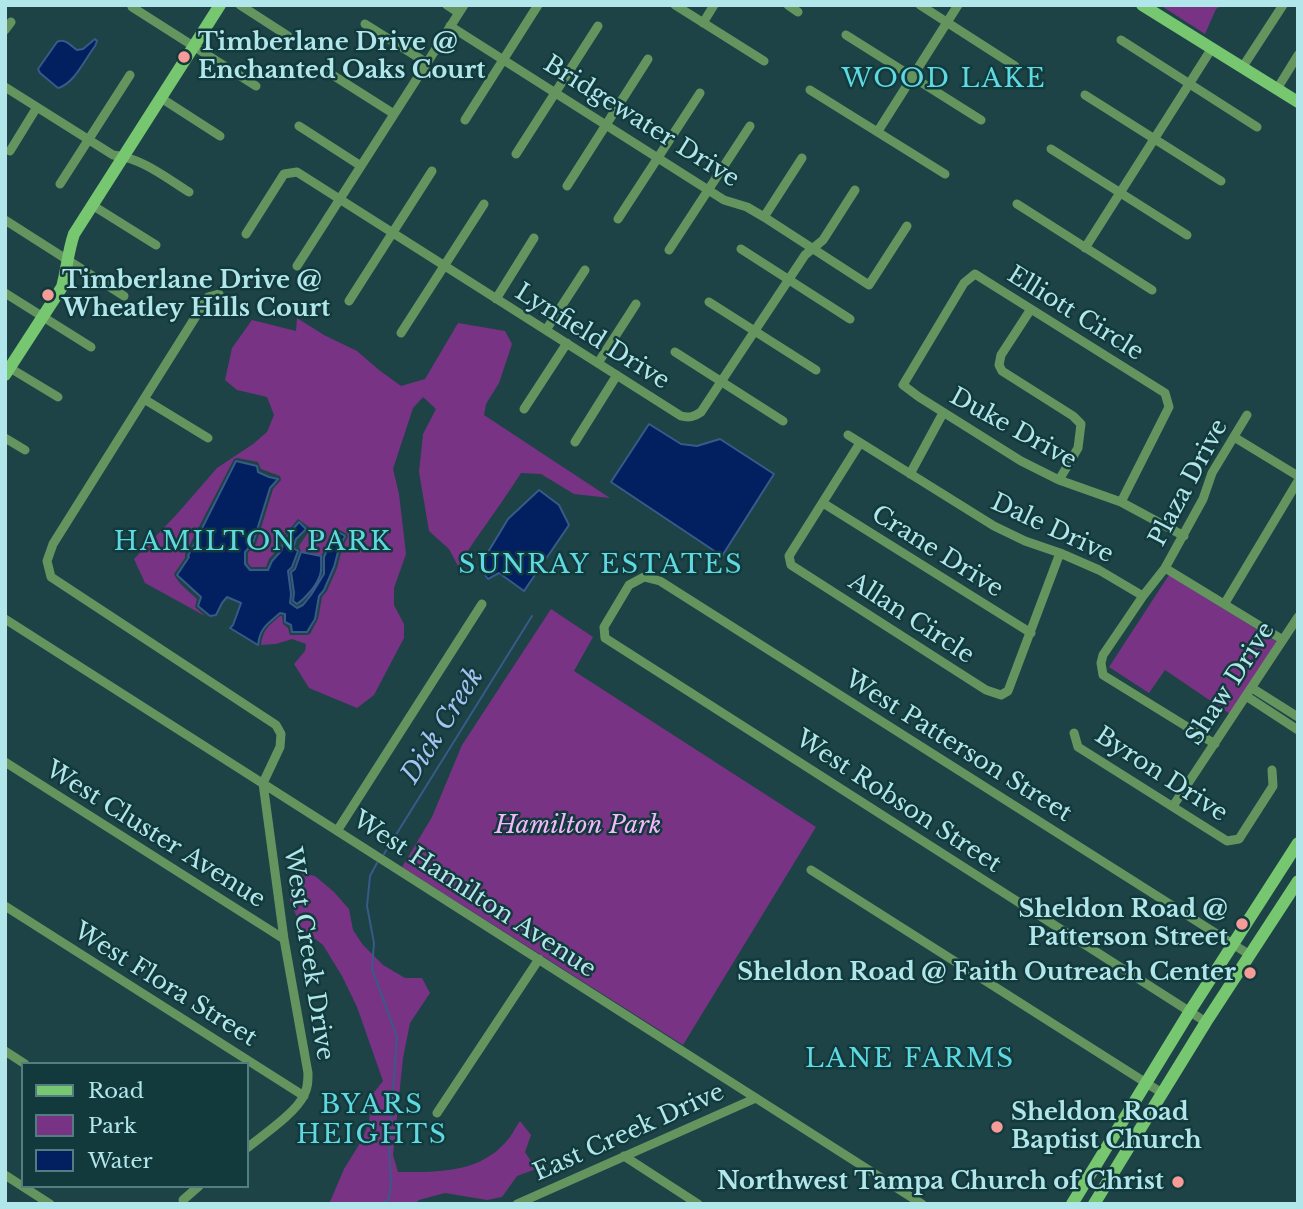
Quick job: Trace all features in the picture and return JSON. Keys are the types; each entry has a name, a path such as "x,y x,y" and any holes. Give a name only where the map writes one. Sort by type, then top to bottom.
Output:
{"main road":[{"path":"7,369 62,287 74,233 220,5"},
{"path":"1142,5 1298,102"},
{"path":"1072,1204 1190,1011 1298,843"},
{"path":"1081,1188 1096,1201 1206,1022 1298,881"}],"street":[{"path":"240,5 288,36"},
{"path":"297,266 462,9 447,5"},
{"path":"465,120 538,5"},
{"path":"675,5 764,61"},
{"path":"703,23 714,5"},
{"path":"788,5 798,12"},
{"path":"920,5 1015,66"},
{"path":"878,131 958,5"},
{"path":"1242,68 1283,5"},
{"path":"132,7 256,86"},
{"path":"365,24 427,63"},
{"name":"Bridgewater Drive","path":"450,26 724,200 747,207 869,285 907,226"},
{"path":"516,154 598,26"},
{"path":"846,35 981,120"},
{"path":"1121,40 1257,127"},
{"path":"1085,248 1212,48"},
{"path":"1277,89 1298,55"},
{"path":"567,186 648,59"},
{"path":"331,74 394,114"},
{"path":"60,184 130,75"},
{"path":"5,87 113,155 139,161 189,192"},
{"path":"810,90 945,174"},
{"path":"618,219 700,93"},
{"path":"1085,95 1221,181"},
{"path":"161,99 220,136"},
{"path":"10,151 37,107"},
{"path":"299,126 361,166"},
{"path":"669,250 750,126"},
{"path":"1051,149 1187,235"},
{"path":"764,217 803,158"},
{"path":"349,301 432,171"},
{"name":"Lynfield Drive","path":"246,234 284,174 297,172 617,376 688,418 701,412 804,255 823,240 855,190"},
{"path":"401,333 484,204"},
{"path":"1017,204 1152,290"},
{"path":"92,205 156,245"},
{"path":"5,220 124,296"},
{"path":"496,299 534,238"},
{"path":"741,249 849,319"},
{"path":"546,330 585,270"},
{"name":"Elliott Circle","path":"903,384 964,283 975,274 1165,393 1169,407 1121,502"},
{"path":"5,293 91,348"},
{"path":"219,294 208,297 53,544 47,561 51,577 276,725 281,734 280,747 263,783"},
{"path":"709,302 816,370"},
{"path":"598,363 636,304"},
{"path":"1031,309 1001,355 999,365 1002,371 1073,415 1081,425 1079,448 1059,480"},
{"path":"524,409 567,343"},
{"path":"675,352 783,421"},
{"path":"7,369 58,397"},
{"path":"575,442 617,376"},
{"name":"Duke Drive","path":"903,384 943,414 1021,461 1059,480 1121,502 1184,536"},
{"path":"144,399 208,438"},
{"path":"910,474 943,414"},
{"name":"Plaza Drive","path":"1215,744 1103,675 1101,663 1103,655 1165,568 1184,536 1203,499 1212,473 1247,415"},
{"name":"Dale Drive","path":"848,435 994,526 1099,570 1143,596"},
{"path":"1225,603 1298,479 1234,437"},
{"path":"5,438 25,450"},
{"name":"Allan Circle","path":"860,443 789,556 791,565 986,691 1001,695 1008,691 1060,553"},
{"name":"Crane Drive","path":"823,503 1031,633"},
{"path":"1165,568 1283,640"},
{"name":"West Robson Street","path":"644,577 629,585 604,627 605,638 1206,1022"},
{"name":"West Patterson Street","path":"644,577 660,581 1250,955"},
{"name":"West Creek Drive","path":"337,831 482,604"},
{"name":"Shaw Drive","path":"1173,806 1298,617"},
{"name":"West Hamilton Avenue","path":"5,619 922,1204"},
{"path":"1249,692 1298,717"},
{"path":"1249,692 1298,730"},
{"name":"Byron Drive","path":"1074,733 1079,747 1227,841 1239,839 1273,786 1272,770"},
{"name":"West Cluster Avenue","path":"5,762 284,939"},
{"name":"West Creek Drive","path":"248,1147 294,1109 304,1096 308,1084 284,939 263,783"},
{"path":"811,870 1162,1093"},
{"name":"West Flora Street","path":"5,906 304,1096"},
{"path":"437,1113 539,959"},
{"path":"5,1051 22,1062"},
{"name":"East Creek Drive","path":"517,1204 756,1098"},
{"path":"624,1156 698,1204"},
{"path":"5,1175 21,1185"},
{"path":"25,1188 50,1204"},
{"path":"183,1200 198,1188"}],"green space":[{"path":"1160,5 1223,5 1216,9 1205,34"},
{"path":"297,318 357,351 401,386 425,379 458,323 505,331 512,344 499,383 486,404 484,415 610,498 574,494 541,474 521,473 458,566 449,549 429,531 419,472 423,434 436,409 423,397 413,408 393,469 399,494 406,554 394,588 394,605 404,624 404,638 374,695 357,708 309,688 294,664 305,651 306,644 292,639 261,645 265,631 280,616 290,635 310,634 318,619 322,597 337,568 348,536 336,528 321,556 301,552 299,546 309,527 298,519 281,540 279,548 266,567 251,567 248,553 256,544 273,489 281,480 280,476 261,469 258,462 234,459 185,558 174,574 197,599 195,607 205,616 145,583 134,559 217,468 267,432 274,415 267,397 237,390 225,380 232,348 252,320 296,331"},
{"path":"1169,575 1277,642 1230,714 1165,670 1149,693 1109,667"},
{"name":"Hamilton Park","path":"551,609 593,637 574,671 816,827 683,1045 402,867 432,817 462,745"},
{"path":"297,872 315,876 334,892 349,909 353,930 363,945 383,965 405,978 422,978 430,993 410,1023 403,1058 393,1155 398,1172 441,1171 482,1161 505,1143 520,1121 531,1135 525,1152 536,1169 517,1176 502,1197 487,1200 445,1193 419,1200 415,1204 329,1204 344,1169 362,1140 369,1122 372,1095 383,1081 357,1007 342,976 323,945 301,928 290,900"}],"water":[{"path":"95,39 95,46 64,86 58,88 40,73 38,69 57,42 65,41 77,50 83,49"},
{"path":"649,424 681,444 697,446 720,439 774,474 722,556 611,482"},
{"path":"236,461 257,466 258,472 278,479 270,488 253,543 245,552 245,564 250,570 268,570 282,550 283,541 299,522 306,529 296,539 293,548 298,551 288,571 290,603 297,608 311,595 324,574 324,557 336,531 345,536 334,567 319,596 315,619 307,632 292,632 291,625 285,622 285,614 280,613 263,630 258,645 230,628 241,603 227,597 216,615 210,616 198,606 201,597 177,575 189,557"},
{"path":"539,490 559,505 569,525 524,591 499,573 488,579 479,567 508,519"},
{"path":"301,552 321,556 321,573 314,587 297,604 293,601 291,572 295,569"}],"waterway":[{"name":"Dick Creek","path":"384,854 532,616"},
{"name":"Dick Creek","path":"377,863 370,876 367,906 374,943 372,969 397,1037 389,1144 391,1183 389,1199 382,1204"}],"place":[{"name":"Timberlane Drive @ Enchanted Oaks Court","path":"184,57"},
{"name":"Timberlane Drive @ Wheatley Hills Court","path":"48,295"},
{"name":"Sheldon Road @ Patterson Street","path":"1242,924"},
{"name":"Sheldon Road @ Faith Outreach Center","path":"1250,973"},
{"name":"Sheldon Road Baptist Church","path":"997,1127"},
{"name":"Northwest Tampa Church of Christ","path":"1178,1182"}],"district":[{"name":"WOOD LAKE","path":"944,80"},
{"name":"HAMILTON PARK","path":"253,543"},
{"name":"SUNRAY ESTATES","path":"601,566"},
{"name":"LANE FARMS","path":"910,1060"},
{"name":"BYARS HEIGHTS","path":"372,1121"}]}
